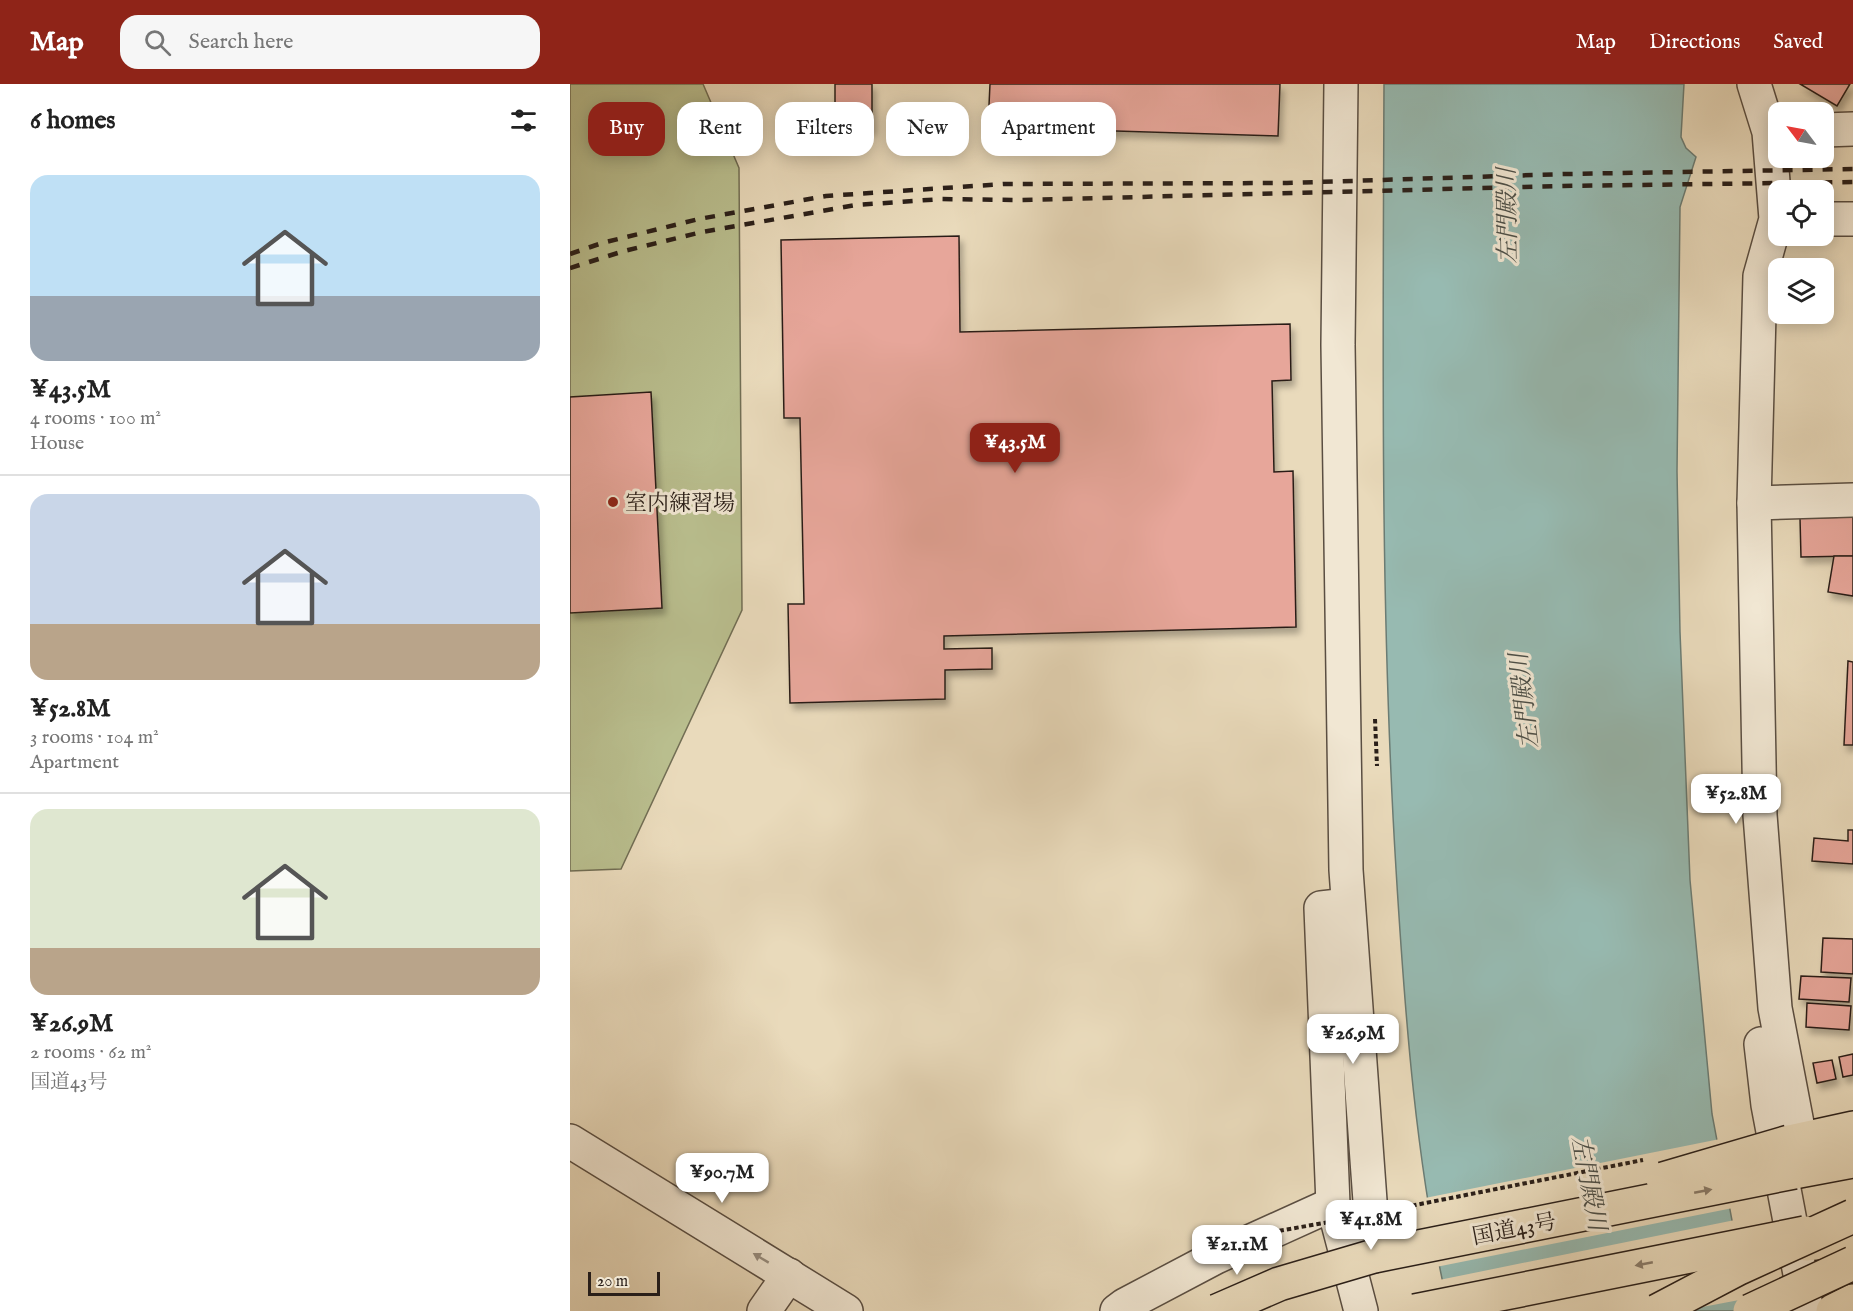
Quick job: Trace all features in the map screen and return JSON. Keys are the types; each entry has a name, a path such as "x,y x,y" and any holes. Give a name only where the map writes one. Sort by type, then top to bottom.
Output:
{"highway":[{"path":"1794,1151 1853,1128"},
{"path":"1794,1151 1853,1161"},
{"name":"国道43号","path":"1217,1311 1279,1284 1374,1256 1457,1239 1794,1151"},
{"path":"1657,1311 1738,1268 1853,1216"},
{"path":"1809,1240 1853,1222"},
{"path":"1415,1311 1686,1256 1809,1240 1853,1239"},
{"path":"1750,1311 1853,1263"},
{"path":"1831,1311 1853,1301"}],"street":[{"path":"1341,84 1338,345 1348,905 1374,1256"},
{"path":"1754,84 1768,118"},
{"path":"1834,130 1853,129"},
{"path":"1834,219 1853,219"},
{"path":"1769,246 1760,276 1754,502 1760,815 1774,1008 1794,1151"},
{"path":"1754,502 1853,500"},
{"path":"1760,815 1748,930 1768,1105 1807,1311"},
{"path":"1348,905 1321,908 1340,1212 1360,1311"},
{"path":"573,1150 789,1275 846,1311"},
{"path":"1117,1311 1216,1257 1272,1232 1340,1212"},
{"path":"1809,1240 1831,1311"},
{"path":"764,1311 789,1275"}],"path":[{"path":"1390,1210 1647,1159"},
{"path":"1272,1232 1340,1212"}],"green space":[{"path":"570,84 703,84 711,102 677,102 677,156 734,156 739,168 742,610 621,869 570,871"}],"water":[{"name":"左門殿川","path":"1384,84 1684,84 1681,137 1686,148 1696,157 1680,207 1677,471 1680,632 1690,880 1712,1114 1749,1311 1449,1311 1420,1147 1403,980 1396,869 1385,575"}],"pier":[{"path":"1720,1139 1733,1208 1436,1267 1425,1198"},
{"path":"1735,1220 1750,1298 1681,1311 1446,1311 1439,1280"}],"building":[{"path":"835,84 872,84 872,102 835,102"},
{"path":"990,84 1280,84 1278,136 1116,131 1116,102 989,102"},
{"path":"1800,84 1850,84 1837,106 1834,102"},
{"path":"959,236 960,332 1290,324 1291,380 1272,381 1274,472 1293,471 1296,627 944,636 944,649 992,648 992,669 945,670 945,699 790,703 788,604 804,604 800,418 784,418 781,240"},
{"name":"室内練習場","path":"651,392 662,608 570,613 570,397"},
{"path":"1853,517 1853,556 1801,557 1800,518"},
{"path":"1834,556 1853,556 1853,596 1828,592"},
{"path":"1848,661 1853,662 1853,745 1844,745"},
{"path":"1848,830 1853,830 1853,864 1812,861 1814,838 1848,841"},
{"path":"1823,938 1853,939 1853,974 1821,972"},
{"path":"1801,976 1851,978 1849,1002 1799,999"},
{"path":"1807,1003 1851,1006 1849,1030 1806,1027"},
{"path":"1853,1054 1853,1075 1843,1077 1839,1057"},
{"path":"1832,1060 1836,1079 1817,1083 1813,1063"}],"railway":[{"path":"570,254 602,243 699,219 826,196 1004,184 1287,183 1566,174 1853,169"},
{"path":"570,268 624,251 702,232 856,205 942,199 1022,200 1563,186 1853,182"}],"place":[{"name":"室内練習場","path":"613,502"}]}
